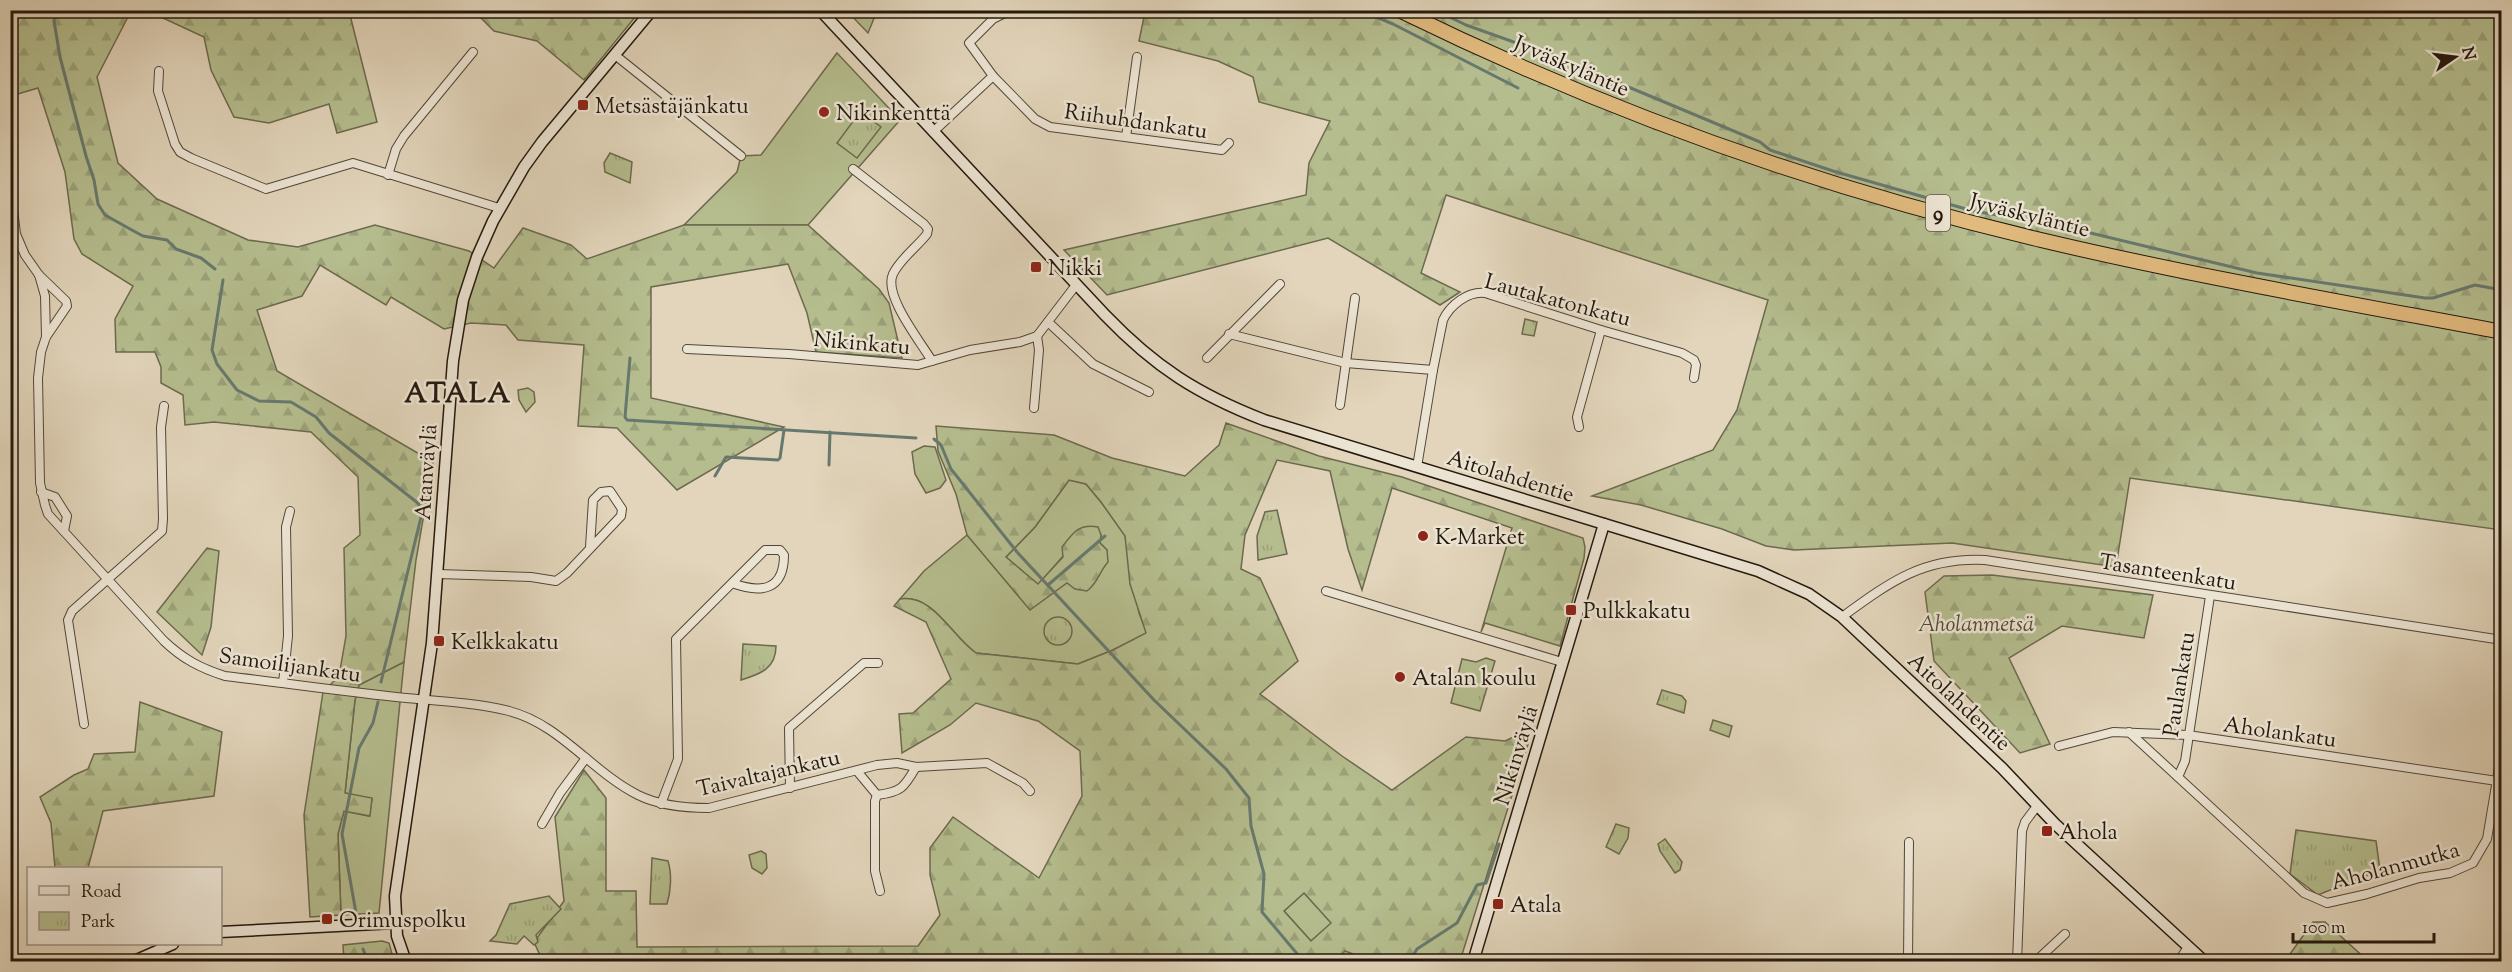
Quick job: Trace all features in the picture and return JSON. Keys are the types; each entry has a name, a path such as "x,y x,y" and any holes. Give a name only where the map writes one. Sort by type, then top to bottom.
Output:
{"highway":[{"name":"Jyväskyläntie","path":"1399,10 1460,40 1627,111 1842,186 2041,240 2289,292 2502,332"}],"main road":[{"name":"Atanväylä","path":"395,923 397,884 424,699 438,574 456,335 463,300 477,257 499,208 542,142 652,10"},
{"name":"Aitolahdentie","path":"820,10 1076,285 1152,361 1206,395 1284,427 1758,571 1809,594 1842,617 2002,768 2037,806 2205,962"},
{"name":"Nikinväylä","path":"1473,962 1604,524"},
{"path":"222,932 395,923 406,962"},
{"path":"132,962 171,945"}],"street":[{"name":"Riihuhdankatu","path":"1011,10 993,19 969,44 993,76 1035,119 1050,127 1222,150 1229,142"},
{"path":"388,175 400,143 473,52"},
{"path":"615,55 741,156"},
{"path":"1126,137 1137,57"},
{"path":"159,71 159,91 175,144 180,152 266,189 345,164 360,165 499,208"},
{"path":"933,132 993,76"},
{"path":"853,169 928,229 927,234 893,273 890,285 894,298 932,361"},
{"name":"Samoilijankatu","path":"10,185 16,234 25,255 39,275 66,301 67,306 46,337 41,352 38,378 41,492 48,514 181,657 210,672 225,676 424,699"},
{"name":"Samoilijankatu","path":"39,275 45,296 46,337"},
{"path":"1207,358 1280,284"},
{"path":"1034,408 1039,350 1037,336 1076,285"},
{"name":"Lautakatonkatu","path":"1418,467 1433,370 1447,312 1470,294 1477,292 1689,356 1696,365 1694,378"},
{"path":"1340,405 1355,298"},
{"path":"1048,322 1093,364 1149,392"},
{"path":"1580,426 1577,417 1600,330"},
{"path":"1229,334 1346,363 1433,370"},
{"name":"Nikinkatu","path":"687,349 789,354 918,365 970,350 1020,342 1037,336"},
{"path":"84,724 68,620 72,611 162,531 164,519 161,427 164,406"},
{"path":"438,574 531,577 556,581 567,573 590,547 615,525 621,516 622,509 610,491 601,492 593,500 590,547"},
{"path":"41,492 55,497 67,516 64,531"},
{"path":"283,683 288,636 286,527 290,511"},
{"path":"661,804 678,759 676,639 732,583 765,550 780,550 784,555 784,572 778,581 768,587 732,583"},
{"name":"Tasanteenkatu","path":"1842,617 1908,574 1936,563 1966,559 1985,560 2502,640"},
{"path":"1326,591 1562,662"},
{"name":"Paulankatu","path":"2178,777 2185,761 2210,596"},
{"path":"790,788 789,728 864,663 879,663"},
{"name":"Taivaltajankatu","path":"424,699 509,711 539,722 638,795 661,804 682,808 709,808 877,765 897,763 916,767 987,763 1023,783 1030,791"},
{"name":"Aholanmutka","path":"2129,732 2304,893 2327,903 2367,894 2419,878 2450,873 2473,862 2487,839 2502,750"},
{"name":"Aholankatu","path":"2059,746 2111,733 2188,735 2497,781"},
{"path":"542,824 586,758"},
{"path":"877,795 894,793 905,786 916,767"},
{"path":"857,771 877,795"},
{"path":"877,795 875,801 875,871 880,891"},
{"path":"2017,962 2022,831 2037,806"},
{"path":"1908,962 1909,842"},
{"path":"2026,962 2037,960 2065,934"},
{"path":"2178,962 2188,947"}],"green space":[{"path":"11,11 131,11 97,77 118,163 157,199 248,240 298,247 375,225 469,251 494,268 523,228 571,245 587,259 684,225 808,225 879,289 889,303 902,358 816,352 807,313 788,264 651,287 651,398 784,427 677,490 617,428 578,426 584,345 518,340 506,325 471,323 444,329 391,297 386,305 320,265 302,296 257,310 277,371 433,462 416,560 404,662 359,685 355,700 345,793 372,798 370,816 344,811 338,834 341,915 310,917 304,815 323,692 339,676 346,636 344,548 360,535 358,477 311,432 214,422 185,425 183,395 161,383 161,367 155,352 116,352 115,319 133,286 82,254 74,239 65,172 38,88 11,96"},
{"path":"148,11 349,11 377,122 337,133 329,104 269,123 234,117 211,70 204,37"},
{"path":"474,11 640,11 584,80 537,41 494,31"},
{"path":"847,11 877,11 868,33"},
{"path":"1131,11 2501,11 2501,530 2130,478 2116,567 1952,543 1794,550 1766,546 1722,529 1641,505 1592,496 1713,450 1737,410 1768,300 1446,195 1421,273 1460,292 1440,305 1328,238 1107,295 1064,250 1306,195 1309,163 1330,121 1259,102 1253,77 1218,61 1139,41 1144,17"},
{"path":"837,53 900,120 808,225 684,225 737,172 741,156 761,155"},
{"path":"860,112 881,127 857,158 837,143"},
{"path":"610,153 632,162 630,183 605,172 604,163"},
{"path":"1525,319 1537,322 1534,336 1522,334"},
{"path":"528,388 534,392 535,402 526,412 519,400 518,390"},
{"path":"1226,423 1319,456 1402,477 1583,538 1584,558 1560,646 1485,623 1481,632 1512,528 1392,488 1362,590 1348,549 1330,471 1277,460 1245,535 1241,569 1260,578 1298,661 1260,694 1342,756 1392,790 1466,737 1505,741 1533,728 1460,961 543,962 534,942 564,901 555,817 584,770 606,798 606,891 636,891 637,947 918,946 940,915 930,875 930,848 953,817 1039,878 1082,796 1080,751 1038,721 976,703 950,725 902,753 899,714 913,713 951,679 926,622 894,606 900,599 912,599 923,603 932,609 976,653 1078,664 1146,633 1130,584 1125,536 1086,484 1069,480 1035,527 1006,557 1038,584 1063,557 1062,547 1073,533 1086,526 1091,526 1098,527 1101,535 1100,543 1107,550 1108,562 1087,591 1075,589 1067,583 1030,610 967,535 956,494 938,451 936,426 1054,435 1112,458 1185,476 1219,445","holes":["1304,893 1331,923 1311,941 1284,911"]},
{"path":"924,446 935,447 946,480 940,488 926,493 915,474 912,452"},
{"path":"1069,480 1086,484 1125,535 1139,613 1147,633 1078,664 976,653 932,609 912,599 900,599 924,571 967,535 1030,609 1067,582 1100,572 1107,550 1100,543 1101,535 1063,556 1038,585 1006,557 1035,527"},
{"path":"1277,510 1287,554 1258,560 1257,536 1265,512"},
{"path":"207,548 219,551 211,627 202,655 157,612"},
{"name":"Aholanmetsä","path":"1992,575 2153,595 2144,638 2062,626 2009,658 2050,744 2020,753 1934,661 1925,592 1944,576"},
{"path":"1058,617 1068,621 1072,631 1068,641 1058,645 1048,641 1044,631 1048,621"},
{"path":"743,644 776,646 773,660 766,669 741,680"},
{"path":"1486,658 1495,661 1480,711 1451,703 1462,659 1476,662"},
{"path":"404,662 379,913 341,915 338,834 344,811 369,816 372,799 345,793 355,700 359,685"},
{"path":"1662,690 1682,696 1686,701 1684,713 1657,704"},
{"path":"140,702 222,732 214,796 103,811 88,867 55,867 51,823 40,797 74,775 88,769 94,754 135,752"},
{"path":"1713,720 1732,726 1729,737 1710,730"},
{"path":"1616,824 1629,828 1628,838 1619,854 1606,847"},
{"path":"2296,830 2376,841 2380,870 2318,895 2290,874"},
{"path":"1665,839 1682,862 1680,870 1675,873 1660,851 1658,844"},
{"path":"761,851 766,854 767,868 762,874 752,868 749,855"},
{"path":"652,858 668,861 670,882 667,904 650,904"},
{"path":"1304,893 1332,923 1311,941 1284,911"},
{"path":"549,896 561,909 536,935 538,942 534,945 524,936 517,944 490,941 496,935 510,904"},
{"path":"2313,922 2325,922 2368,961 2285,961"},
{"path":"382,941 389,943 394,961 344,961 343,945"},
{"path":"1345,951 1364,958 1364,961 1336,961"}],"waterway":[{"path":"56,10 54,21 60,57 94,180 98,204 105,215 130,229 143,236 167,240 176,249 201,258 215,269"},
{"path":"1359,10 1393,24 1518,88"},
{"path":"1435,10 1466,25 1536,50"},
{"path":"1547,53 1760,142 1770,150 1833,171 1973,211 2053,224 2257,273 2425,298 2433,298 2475,285 2502,290"},
{"path":"223,280 212,350 217,364 237,390 259,401 291,402 316,417 329,433 419,504 421,517 381,682"},
{"path":"630,358 625,417 627,420 916,438"},
{"path":"715,476 726,457 778,460 784,430"},
{"path":"829,465 830,432"},
{"path":"934,439 941,445 951,469 1017,552 1154,700 1226,769 1249,798 1251,826 1264,874 1262,912 1304,962"},
{"path":"1048,585 1105,536"},
{"path":"356,913 342,834 359,748 373,723 378,702"},
{"path":"1409,962 1417,949 1457,923 1477,885 1486,883 1499,844"},
{"path":"363,949 368,962"}],"place":[{"name":"Metsästäjänkatu","path":"583,105"},
{"name":"Nikinkenttä","path":"824,112"},
{"name":"Nikki","path":"1036,267"},
{"name":"K-Market","path":"1423,536"},
{"name":"Pulkkakatu","path":"1571,610"},
{"name":"Kelkkakatu","path":"439,641"},
{"name":"Atalan koulu","path":"1400,677"},
{"name":"Ahola","path":"2047,831"},
{"name":"Atala","path":"1498,904"},
{"name":"Orimuspolku","path":"327,919"}],"district":[{"name":"ATALA","path":"458,392"}]}
